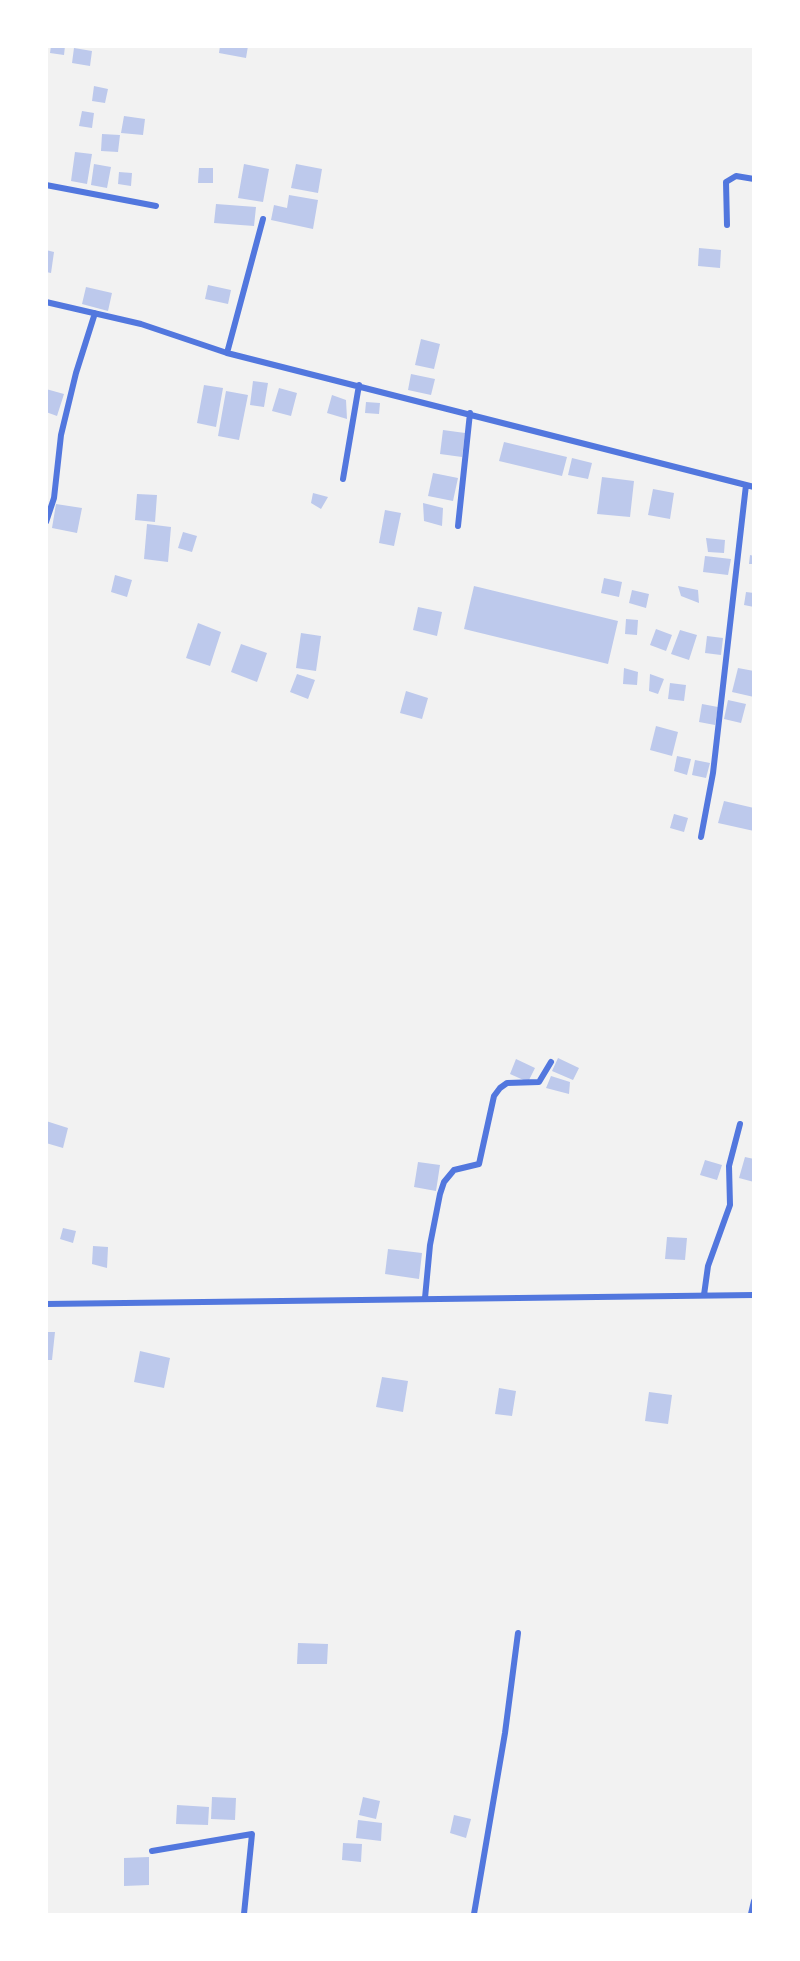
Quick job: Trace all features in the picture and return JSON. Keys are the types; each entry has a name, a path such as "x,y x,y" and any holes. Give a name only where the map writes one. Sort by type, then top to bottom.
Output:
{"street":[{"path":"727,225 726,182 736,176 753,178"},
{"path":"46,185 156,206"},
{"path":"227,353 263,219"},
{"path":"46,302 141,324 227,353 470,413 753,487"},
{"path":"46,522 54,498 62,435 73,384 95,314"},
{"path":"344,479 359,386"},
{"path":"458,526 470,413"},
{"path":"701,837 713,773 746,486"},
{"path":"426,1298 430,1245 444,1182 454,1170 477,1166 482,1159 483,1141 494,1096 500,1088 507,1083 539,1082 550,1062"},
{"path":"704,1295 708,1266 730,1205 729,1166 740,1124"},
{"path":"46,1304 753,1295"},
{"path":"474,1914 505,1733 518,1633"},
{"path":"152,1851 252,1834 244,1914"},
{"path":"751,1914 753,1901"}],"building":[{"path":"51,46 65,46 64,55 50,53"},
{"path":"220,46 248,46 246,58 219,53"},
{"path":"74,48 92,51 90,66 72,63"},
{"path":"94,86 108,89 105,103 92,101"},
{"path":"82,111 94,113 92,128 79,126"},
{"path":"124,116 145,119 143,135 121,133"},
{"path":"102,134 120,135 118,152 101,151"},
{"path":"75,152 92,154 87,184 71,181"},
{"path":"94,164 111,167 107,188 91,185"},
{"path":"244,164 269,169 263,202 238,198"},
{"path":"296,164 322,169 318,193 291,188"},
{"path":"199,168 213,168 213,183 198,183"},
{"path":"119,172 132,173 131,186 118,184"},
{"path":"289,195 318,200 313,229 271,220 274,205 287,208"},
{"path":"216,204 256,207 254,226 214,223"},
{"path":"699,248 721,250 720,268 698,266"},
{"path":"46,250 54,252 51,273 46,272"},
{"path":"208,285 231,290 228,304 205,299"},
{"path":"86,287 112,293 108,311 82,304"},
{"path":"421,339 440,344 434,369 415,365"},
{"path":"411,374 435,379 431,395 408,390"},
{"path":"253,381 268,383 264,407 250,405"},
{"path":"204,385 223,388 216,427 197,423"},
{"path":"279,388 297,393 291,416 272,411"},
{"path":"46,389 64,394 57,416 46,412"},
{"path":"226,391 248,395 239,440 218,436"},
{"path":"332,395 346,400 347,419 327,413"},
{"path":"366,402 380,403 379,414 365,413"},
{"path":"443,430 465,433 462,457 440,454"},
{"path":"504,442 567,457 562,476 499,461"},
{"path":"572,458 592,463 588,479 568,475"},
{"path":"433,473 458,478 453,501 428,496"},
{"path":"602,477 634,481 630,517 597,514"},
{"path":"653,489 674,493 670,519 648,515"},
{"path":"313,493 328,497 321,509 311,503"},
{"path":"137,494 157,495 155,522 135,520"},
{"path":"423,503 443,508 442,526 424,521"},
{"path":"56,504 82,508 77,533 52,528"},
{"path":"385,510 401,513 394,546 379,543"},
{"path":"147,524 171,527 168,562 144,559"},
{"path":"183,532 197,536 192,552 178,548"},
{"path":"706,538 725,540 724,553 708,552"},
{"path":"750,555 754,556 754,564 749,564"},
{"path":"705,556 731,559 728,575 703,572"},
{"path":"115,575 132,580 127,597 111,592"},
{"path":"604,578 622,582 619,597 601,593"},
{"path":"474,586 618,621 608,664 464,629"},
{"path":"678,586 698,590 699,603 681,596"},
{"path":"632,590 649,594 646,608 629,603"},
{"path":"746,592 754,593 754,607 744,605"},
{"path":"418,607 442,612 437,636 413,630"},
{"path":"626,619 638,620 637,635 625,634"},
{"path":"198,623 221,632 210,666 186,658"},
{"path":"656,629 672,635 666,651 650,645"},
{"path":"680,630 697,635 689,660 671,654"},
{"path":"301,633 321,636 316,671 296,668"},
{"path":"707,636 723,638 721,655 705,653"},
{"path":"241,644 267,653 257,682 231,672"},
{"path":"624,668 638,672 637,685 623,684"},
{"path":"738,668 754,671 754,697 732,692"},
{"path":"297,674 315,680 308,699 290,692"},
{"path":"650,674 664,679 658,694 649,691"},
{"path":"670,683 686,685 684,701 668,699"},
{"path":"406,691 428,698 422,719 400,713"},
{"path":"728,700 746,704 741,723 724,719"},
{"path":"702,704 718,707 715,725 699,722"},
{"path":"656,726 678,732 672,756 650,750"},
{"path":"677,756 691,759 687,775 674,771"},
{"path":"695,760 710,763 706,778 692,775"},
{"path":"724,801 754,808 754,831 718,823"},
{"path":"674,814 688,818 684,832 670,828"},
{"path":"558,1058 579,1068 573,1080 552,1071"},
{"path":"516,1059 535,1068 528,1082 510,1074"},
{"path":"551,1076 570,1082 569,1094 546,1088"},
{"path":"46,1121 68,1128 63,1148 46,1143"},
{"path":"745,1157 754,1159 754,1182 739,1178"},
{"path":"705,1160 722,1165 717,1180 700,1175"},
{"path":"418,1162 440,1165 436,1191 414,1187"},
{"path":"63,1228 76,1231 73,1243 60,1239"},
{"path":"667,1237 687,1238 685,1260 665,1259"},
{"path":"93,1246 108,1247 107,1268 92,1264"},
{"path":"388,1249 422,1253 419,1279 385,1274"},
{"path":"46,1332 55,1332 52,1360 46,1360"},
{"path":"140,1351 170,1358 164,1388 134,1382"},
{"path":"382,1377 408,1381 403,1412 376,1407"},
{"path":"499,1388 516,1391 512,1416 495,1414"},
{"path":"649,1392 672,1395 668,1424 645,1421"},
{"path":"298,1643 328,1644 327,1664 297,1664"},
{"path":"212,1797 236,1798 235,1820 211,1819"},
{"path":"363,1797 380,1801 376,1819 359,1815"},
{"path":"177,1805 209,1807 208,1825 176,1824"},
{"path":"454,1815 471,1819 466,1838 450,1833"},
{"path":"358,1820 382,1823 381,1841 356,1838"},
{"path":"343,1843 362,1844 361,1862 342,1860"},
{"path":"149,1857 149,1885 124,1886 124,1858"}]}
